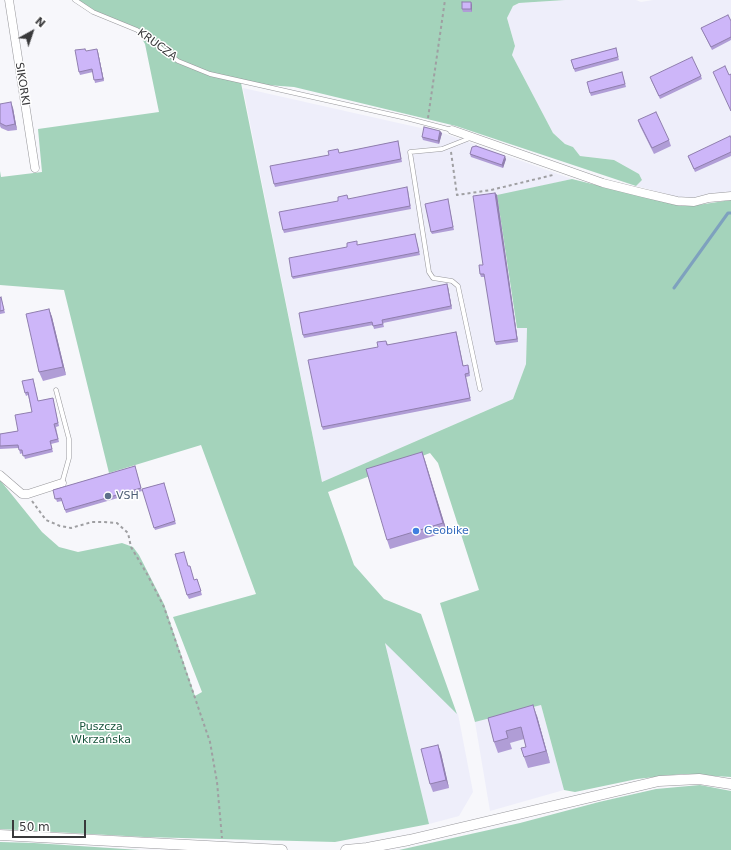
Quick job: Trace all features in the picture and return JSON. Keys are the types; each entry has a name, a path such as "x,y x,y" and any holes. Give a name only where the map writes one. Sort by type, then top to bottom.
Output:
{"street":[{"name":"SIKORKI","path":"9,0 35,168"},
{"path":"452,130 568,172 603,183 677,201 694,202 709,198 731,196"},
{"path":"0,475 22,494 28,494 62,483"},
{"path":"346,850 367,848 409,840 659,781 699,779 731,784"},
{"path":"0,835 204,848 222,847 282,850"}],"lane":[{"name":"KRUCZA","path":"75,0 93,12 137,30 178,61 210,74 452,130"},
{"path":"472,137 442,149 410,152 429,272 433,278 452,281 458,286 480,389"},
{"path":"56,390 70,439 69,458 62,483"}],"path":[{"path":"427,123 445,0"},
{"path":"450,146 457,194 491,190 568,172"},
{"path":"28,494 35,508 46,520 71,528 92,522 117,523 128,533 130,546 147,574 164,607 210,742 221,812 222,847"}],"shaded area":[{"path":"565,0 636,0 641,2 653,0 731,0 731,193 708,194 693,198 678,197 636,186 642,180 639,174 614,160 580,156 573,147 565,144 553,133 512,55 515,46 507,18 513,6 519,3"},
{"path":"243,88 443,133 572,179 497,196 517,328 527,328 526,364 513,399 322,482"},
{"path":"385,642 458,714 473,792 459,816 429,824"},
{"path":"541,705 564,790 490,811 475,722"}],"green space":[{"name":"Puszcza Wkrzańska","path":"75,0 565,0 519,3 513,6 507,18 515,46 512,55 553,133 565,144 573,147 580,156 614,160 639,174 642,180 636,186 456,126 294,87 241,83 322,482 513,399 526,364 527,328 517,328 497,195 572,179 680,206 691,206 731,200 731,777 682,774 637,779 575,792 564,790 541,705 475,722 440,603 479,590 438,463 430,453 328,492 354,565 384,599 421,614 457,714 385,643 429,824 335,842 144,837 0,829 0,480 42,532 59,547 78,552 122,543 133,547 139,555 164,604 195,696 202,692 173,617 256,594 201,445 109,473 64,290 0,285 0,171 1,177 42,172 38,129 159,112 145,44 137,30 93,12"},
{"path":"700,785 731,791 731,850 399,850 520,823 599,802 656,789"},
{"path":"0,842 34,843 140,850 0,850"}],"building":[{"path":"462,2 471,2 471,9 462,9"},
{"path":"728,15 731,21 731,37 711,47 701,28"},
{"path":"616,48 618,57 574,69 571,60"},
{"path":"85,49 86,51 97,49 103,79 94,80 92,69 79,72 75,50"},
{"path":"692,57 701,76 659,96 650,77"},
{"path":"725,66 729,75 731,74 731,111 713,72"},
{"path":"622,72 625,84 590,93 587,82"},
{"path":"11,102 15,124 6,126 0,123 0,104"},
{"path":"656,112 669,140 652,148 638,120"},
{"path":"424,127 440,131 438,141 422,137"},
{"path":"730,136 731,152 694,169 688,156"},
{"path":"398,141 401,159 274,184 270,166 329,155 328,151 338,149 339,153"},
{"path":"476,146 505,156 502,165 470,154 472,147"},
{"path":"407,187 410,206 283,230 279,212 338,201 338,197 347,195 348,199"},
{"path":"495,193 517,339 495,342 484,274 480,274 479,265 483,265 473,196"},
{"path":"448,199 453,227 431,232 425,204"},
{"path":"415,234 419,252 292,277 289,258 347,247 347,243 357,241 357,245"},
{"path":"447,284 451,306 382,320 383,324 373,326 372,322 303,335 299,313"},
{"path":"1,297 4,310 0,311 0,298"},
{"path":"49,309 63,367 39,372 26,314"},
{"path":"456,332 463,366 468,365 469,373 465,374 470,398 322,427 308,360 378,347 377,342 386,341 387,345"},
{"path":"33,379 38,401 53,398 58,423 54,424 58,439 50,441 52,449 23,456 22,450 19,450 18,445 0,446 0,434 18,431 15,415 32,412 28,392 25,393 22,381"},
{"path":"422,452 443,523 387,540 366,469"},
{"path":"135,466 141,488 65,510 61,498 55,499 53,490"},
{"path":"164,483 175,521 154,528 142,489"},
{"path":"184,552 194,580 197,579 201,591 187,595 175,554"},
{"path":"533,705 546,751 524,757 521,748 526,747 521,727 506,731 508,738 494,742 488,718"},
{"path":"438,745 446,780 430,784 421,749"}],"waterway":[{"path":"674,288 728,213 731,213"}],"place":[{"name":"VSH","path":"108,496"},
{"name":"Geobike","path":"416,531"}]}
